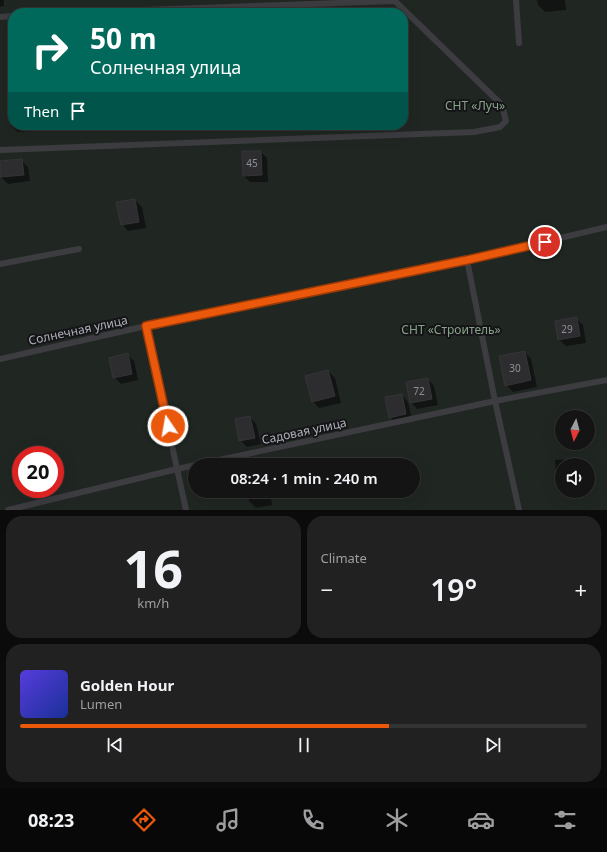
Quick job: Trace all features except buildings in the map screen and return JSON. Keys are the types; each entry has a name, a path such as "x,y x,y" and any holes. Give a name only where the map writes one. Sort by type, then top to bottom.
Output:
{"lane":[{"path":"516,0 519,43"},
{"path":"198,8 395,1 402,8"},
{"path":"0,150 474,132 500,127 506,121 502,105 408,14"},
{"name":"Солнечная улица","path":"0,359 146,326 467,260 607,227"},
{"path":"0,264 79,250"},
{"path":"467,260 518,510"},
{"path":"146,326 186,510"},
{"name":"Садовая улица","path":"8,510 177,469 495,401 607,380"}],"green space":[{"name":"СНТ «Строитель»","path":"0,0 607,0 607,510 0,510"}],"route":[{"path":"168,426 146,326 467,260 545,242"}],"park label":[{"name":"СНТ «Луч»","path":"475,105"}]}
